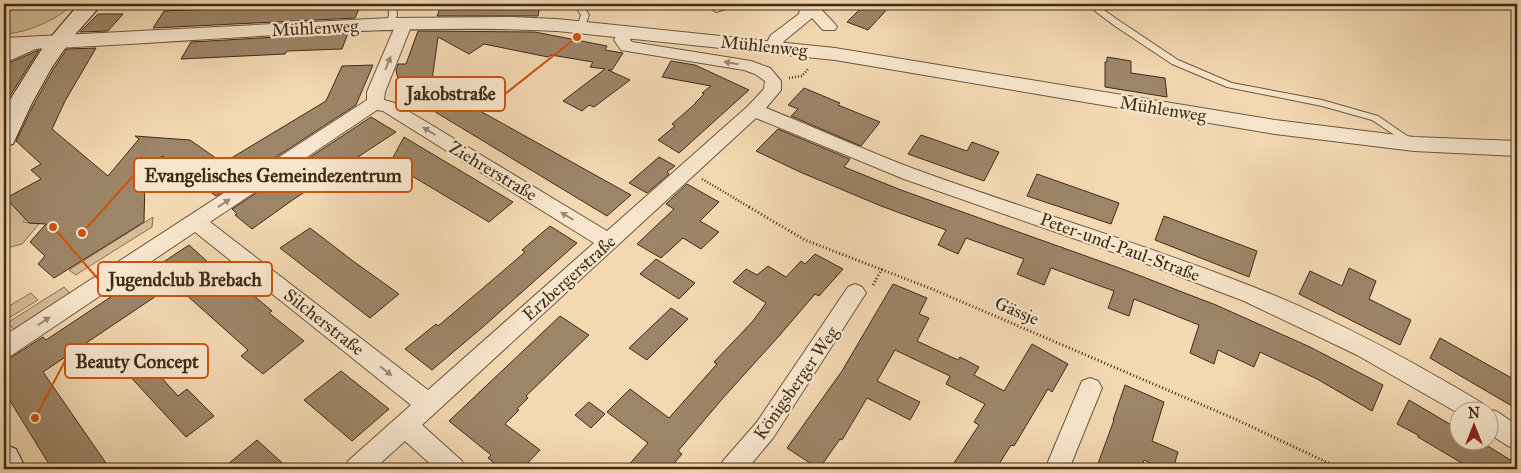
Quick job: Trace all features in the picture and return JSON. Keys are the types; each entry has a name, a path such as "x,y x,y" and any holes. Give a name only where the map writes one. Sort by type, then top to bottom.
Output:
{"main road":[{"path":"4,138 49,41 91,4"},
{"path":"4,460 10,469"}],"street":[{"path":"808,4 829,27"},
{"path":"772,46 777,38 806,16 808,4"},
{"name":"Mühlenweg","path":"4,44 397,24 511,23 581,27 834,54 1275,127 1414,144 1517,149"},
{"path":"4,348 375,103 376,92 397,24"},
{"path":"625,33 622,40 627,46 745,65 770,75 773,81"},
{"path":"4,58 49,41"},
{"name":"Erzbergerstraße","path":"357,469 754,110 772,90 773,81"},
{"name":"Ziehrerstraße","path":"375,103 389,107 609,242"},
{"name":"Peter-und-Paul-Straße","path":"754,110 862,156 1182,268 1250,295 1315,324 1416,376 1457,400"},
{"name":"Silcherstraße","path":"196,222 428,404"},
{"name":"Königsberger Weg","path":"732,469 765,430 855,293"},
{"path":"1057,469 1090,388"},
{"path":"405,425 453,469"},
{"path":"1498,426 1517,438"}],"lane":[{"path":"392,4 397,24"},
{"path":"578,4 585,16 581,27"},
{"path":"710,4 716,10 740,4"},
{"path":"1095,4 1098,9 1118,24 1175,62 1230,85 1322,103 1375,118 1414,144"}],"path":[{"path":"773,81 802,76 814,62"},
{"name":"Gässje","path":"687,170 805,240 924,286 1235,419 1341,469"}],"shaded area":[{"path":"15,4 73,4 59,15 41,25 4,34 4,9"},
{"path":"173,164 182,171 155,187 127,186 151,170 159,171"},
{"path":"43,186 51,191 23,222 39,224 22,244 7,248 4,252 4,223 6,219 4,219 4,207"},
{"path":"153,217 152,227 76,275 69,270"},
{"path":"64,287 70,293 14,329 7,323"},
{"path":"31,293 38,300 4,321 4,309"}],"building":[{"path":"317,4 361,4 355,18 153,28 164,11"},
{"path":"442,4 540,4 538,16 437,16"},
{"path":"865,4 892,4 868,30 847,22"},
{"path":"98,14 123,14 108,31 80,32"},
{"path":"418,31 535,32 607,46 605,50 623,53 612,70 608,70 630,80 594,107 589,105 582,111 563,101 605,69 590,67 593,62 551,55 548,57 484,44 469,54 438,37 432,80 448,90 446,92 631,195 607,216 432,110 434,109 400,88 396,70 398,64 406,64"},
{"path":"348,33 342,49 181,59 191,42"},
{"path":"96,48 65,101 52,129 108,176 139,139 135,136 190,140 223,163 326,101 342,66 373,65 356,105 216,196 162,156 145,178 144,222 54,278 38,264 45,256 30,242 46,224 29,223 6,198 41,179 31,170 41,164 16,141 34,104 67,49"},
{"path":"39,50 6,102 4,108 4,65"},
{"path":"1107,57 1131,61 1131,73 1165,78 1167,97 1105,87 1105,62 1107,62"},
{"path":"671,61 695,65 749,90 679,153 658,140 675,126 672,124 696,103 704,94 702,93 711,86 662,77"},
{"path":"804,88 840,103 838,105 880,122 861,146 791,116 798,109 788,105"},
{"path":"371,117 396,132 252,229 235,215 237,214 232,209"},
{"path":"778,129 850,159 844,167 901,190 1125,270 1216,305 1310,347 1383,385 1372,411 1317,379 1260,352 1254,367 1218,350 1214,364 1190,353 1199,325 1134,299 1129,316 1108,308 1114,291 1051,268 1044,285 1017,274 1024,259 966,238 958,254 938,245 946,230 881,206 800,172 756,151"},
{"path":"921,135 967,151 972,142 999,152 984,181 908,154"},
{"path":"404,137 513,202 489,222 402,170 375,191"},
{"path":"659,157 675,166 667,172 669,174 647,193 629,183"},
{"path":"1037,174 1119,203 1111,224 1027,196"},
{"path":"687,184 719,202 700,221 719,232 701,249 683,238 661,258 637,244 674,209 666,204"},
{"path":"1164,216 1257,251 1249,277 1155,240"},
{"path":"550,226 577,243 484,326 432,370 405,349 436,324 438,326 482,289 525,252 522,250"},
{"path":"310,228 399,294 370,318 280,248"},
{"path":"189,245 230,282 234,279 272,311 269,313 304,341 263,374 241,356 248,350 174,284 43,372 110,469 52,469 4,391 4,362 43,337 46,340"},
{"path":"815,254 843,269 819,296 815,294 723,398 678,451 682,454 669,469 625,469 648,443 607,412 630,389 669,418 717,364 714,362 753,321 766,303 733,282 746,269 757,275 768,266 786,277 801,261 805,264"},
{"path":"656,259 695,283 679,299 640,274"},
{"path":"1349,268 1376,281 1369,299 1411,320 1400,345 1299,294 1310,271 1342,286"},
{"path":"893,284 927,298 919,314 929,318 917,341 958,360 960,357 979,367 974,375 1004,391 1032,344 1068,364 1052,392 1048,389 1014,446 1011,445 996,469 950,469 979,425 974,422 985,404 946,384 950,376 895,350 877,381 920,402 910,420 867,398 842,440 840,439 819,469 787,448 842,371"},
{"path":"671,308 688,319 647,360 629,348"},
{"path":"560,316 589,335 526,396 528,398 517,409 519,410 505,424 540,450 522,469 502,469 488,458 491,455 449,421"},
{"path":"1440,338 1517,381 1517,409 1430,358"},
{"path":"143,357 178,396 187,389 214,416 186,437 124,370"},
{"path":"341,371 389,409 352,441 304,400"},
{"path":"1125,385 1164,402 1152,441 1178,452 1173,469 1163,469 1144,460 1141,469 1096,469"},
{"path":"1409,400 1448,423 1448,450 1494,450 1517,464 1517,469 1472,469 1397,424"},
{"path":"589,402 605,414 591,428 575,415"},
{"path":"257,440 289,469 222,469"}],"place":[{"name":"Jakobstraße","path":"577,37"},
{"name":"Jugendclub Brebach","path":"53,227"},
{"name":"Evangelisches Gemeindezentrum","path":"82,233"},
{"name":"Beauty Concept","path":"35,418"}]}
